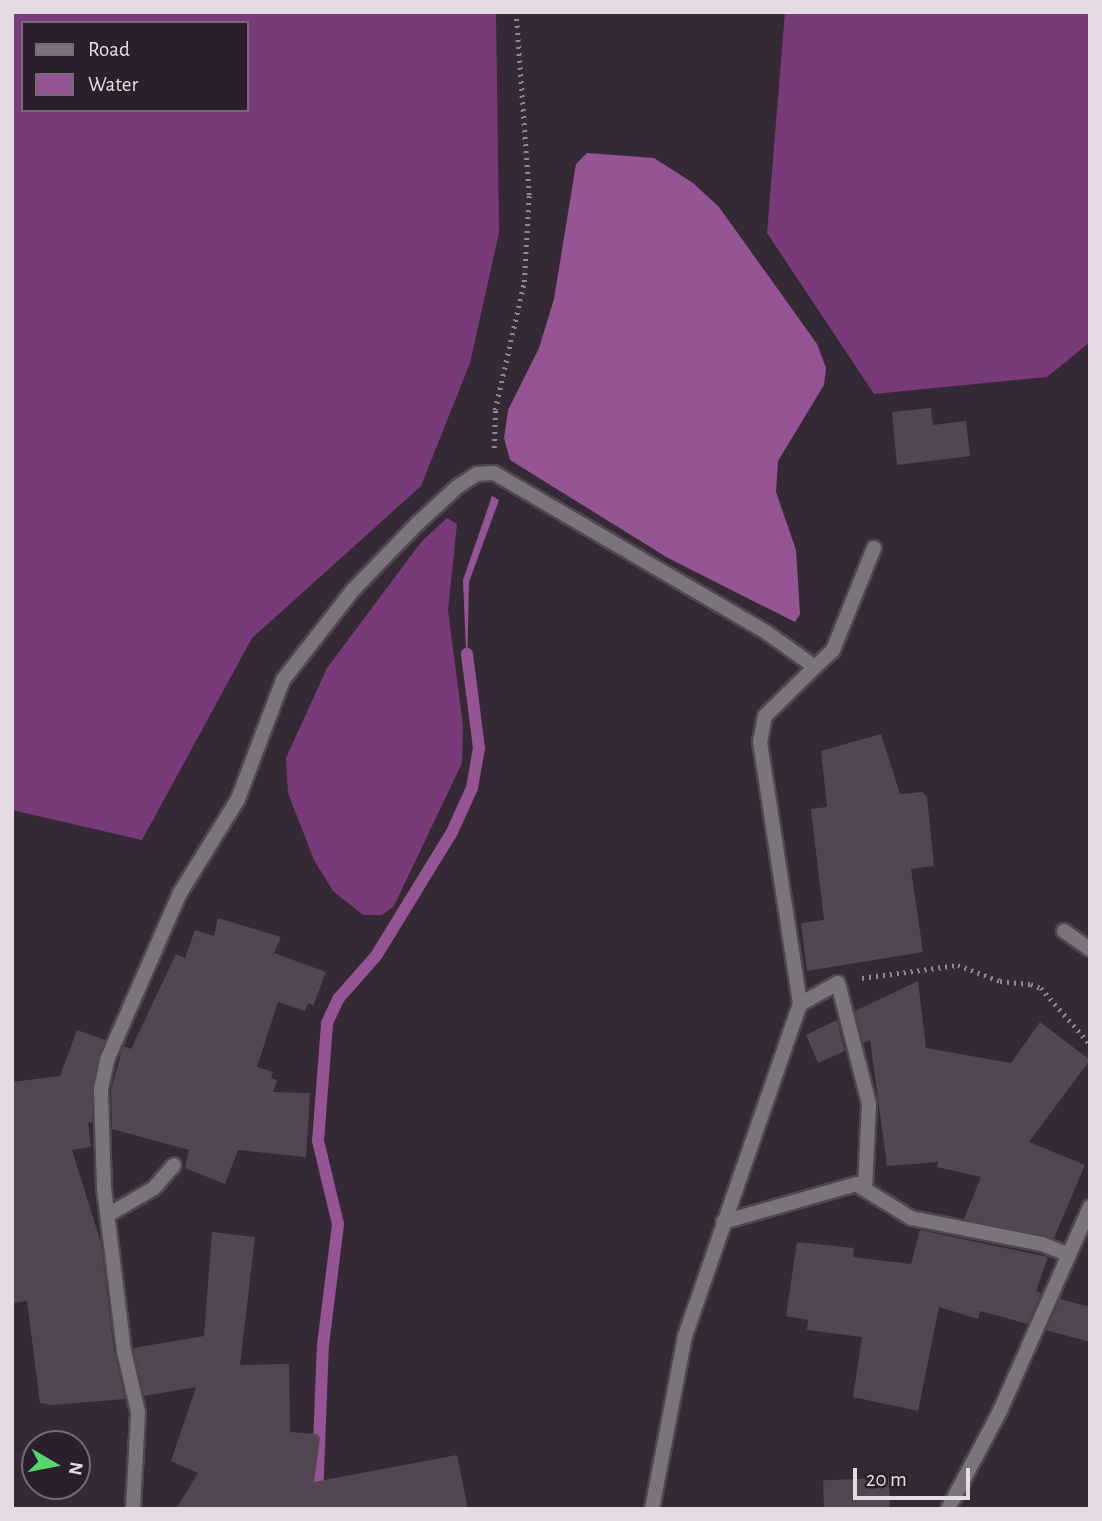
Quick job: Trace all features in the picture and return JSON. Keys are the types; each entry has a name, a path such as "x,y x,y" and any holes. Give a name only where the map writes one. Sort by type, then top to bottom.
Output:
{"street":[{"path":"133,1509 138,1412 124,1351 108,1215 102,1089 107,1060 180,893 238,799 283,680 353,590 457,486 477,474 494,473 766,632 815,667"},
{"path":"652,1509 685,1336 800,1004 760,742 765,716 833,649 874,548"},
{"path":"1064,931 1090,949"},
{"path":"800,1004 838,983 869,1104 865,1189"},
{"path":"108,1215 154,1188 174,1165"},
{"path":"723,1222 856,1184 911,1218 1042,1244 1069,1255"},
{"path":"948,1509 1000,1411 1090,1207"}],"path":[{"path":"494,473 495,410 524,282 529,195 516,12"},
{"path":"838,983 921,967 958,965 1000,981 1041,988 1090,1044"}],"shaded area":[{"path":"12,12 496,12 499,233 470,363 421,486 252,638 142,840 12,810"},
{"path":"785,12 1090,12 1090,342 1047,377 874,394 767,233"},
{"path":"447,518 457,524 448,610 463,726 462,763 394,906 382,915 363,915 333,891 314,860 288,793 286,758 327,668 422,541"}],"water":[{"path":"587,153 654,158 693,183 719,207 817,344 826,368 824,385 778,461 776,492 796,550 800,614 795,622 668,558 510,460 504,438 508,410 539,348 554,299 576,164"},
{"path":"492,496 499,500 469,582 467,674 463,580"}],"building":[{"path":"931,408 933,425 966,421 970,456 897,465 892,412"},
{"path":"881,734 900,794 923,792 927,797 934,866 911,869 923,952 807,971 801,923 824,920 811,809 827,807 821,751"},
{"path":"218,918 281,937 274,953 326,972 313,1006 308,1003 305,1011 278,1002 257,1067 273,1072 271,1078 277,1080 273,1092 310,1093 306,1157 238,1150 225,1184 185,1168 189,1150 112,1129 111,1090 123,1046 131,1049 176,954 185,958 195,930 214,936"},
{"path":"918,981 926,1048 1011,1063 1040,1022 1090,1060 1029,1142 1085,1165 1054,1238 964,1219 981,1177 937,1167 938,1162 887,1166 870,1040 863,1043 855,1011"},
{"path":"837,1020 845,1051 818,1063 806,1035"},
{"path":"77,1030 105,1040 92,1087 92,1123 88,1122 91,1147 72,1150 101,1243 114,1351 125,1399 52,1405 40,1403 27,1301 12,1303 12,1082 60,1076"},
{"path":"920,1230 1048,1257 1036,1291 1041,1293 1028,1324 980,1311 978,1319 939,1307 918,1411 853,1397 862,1337 807,1330 808,1320 786,1316 797,1242 854,1248 853,1257 911,1264"},
{"path":"212,1232 255,1237 240,1365 289,1364 290,1432 317,1434 320,1438 314,1482 457,1455 468,1509 176,1509 198,1473 171,1461 196,1387 144,1396 133,1348 204,1336"},
{"path":"1060,1299 1090,1307 1090,1342 1046,1330"},
{"path":"889,1478 890,1509 824,1509 823,1480"}],"waterway":[{"path":"317,1498 323,1345 338,1224 318,1141 327,1023 338,999 376,956 452,832 472,788 479,748 467,654"}]}
